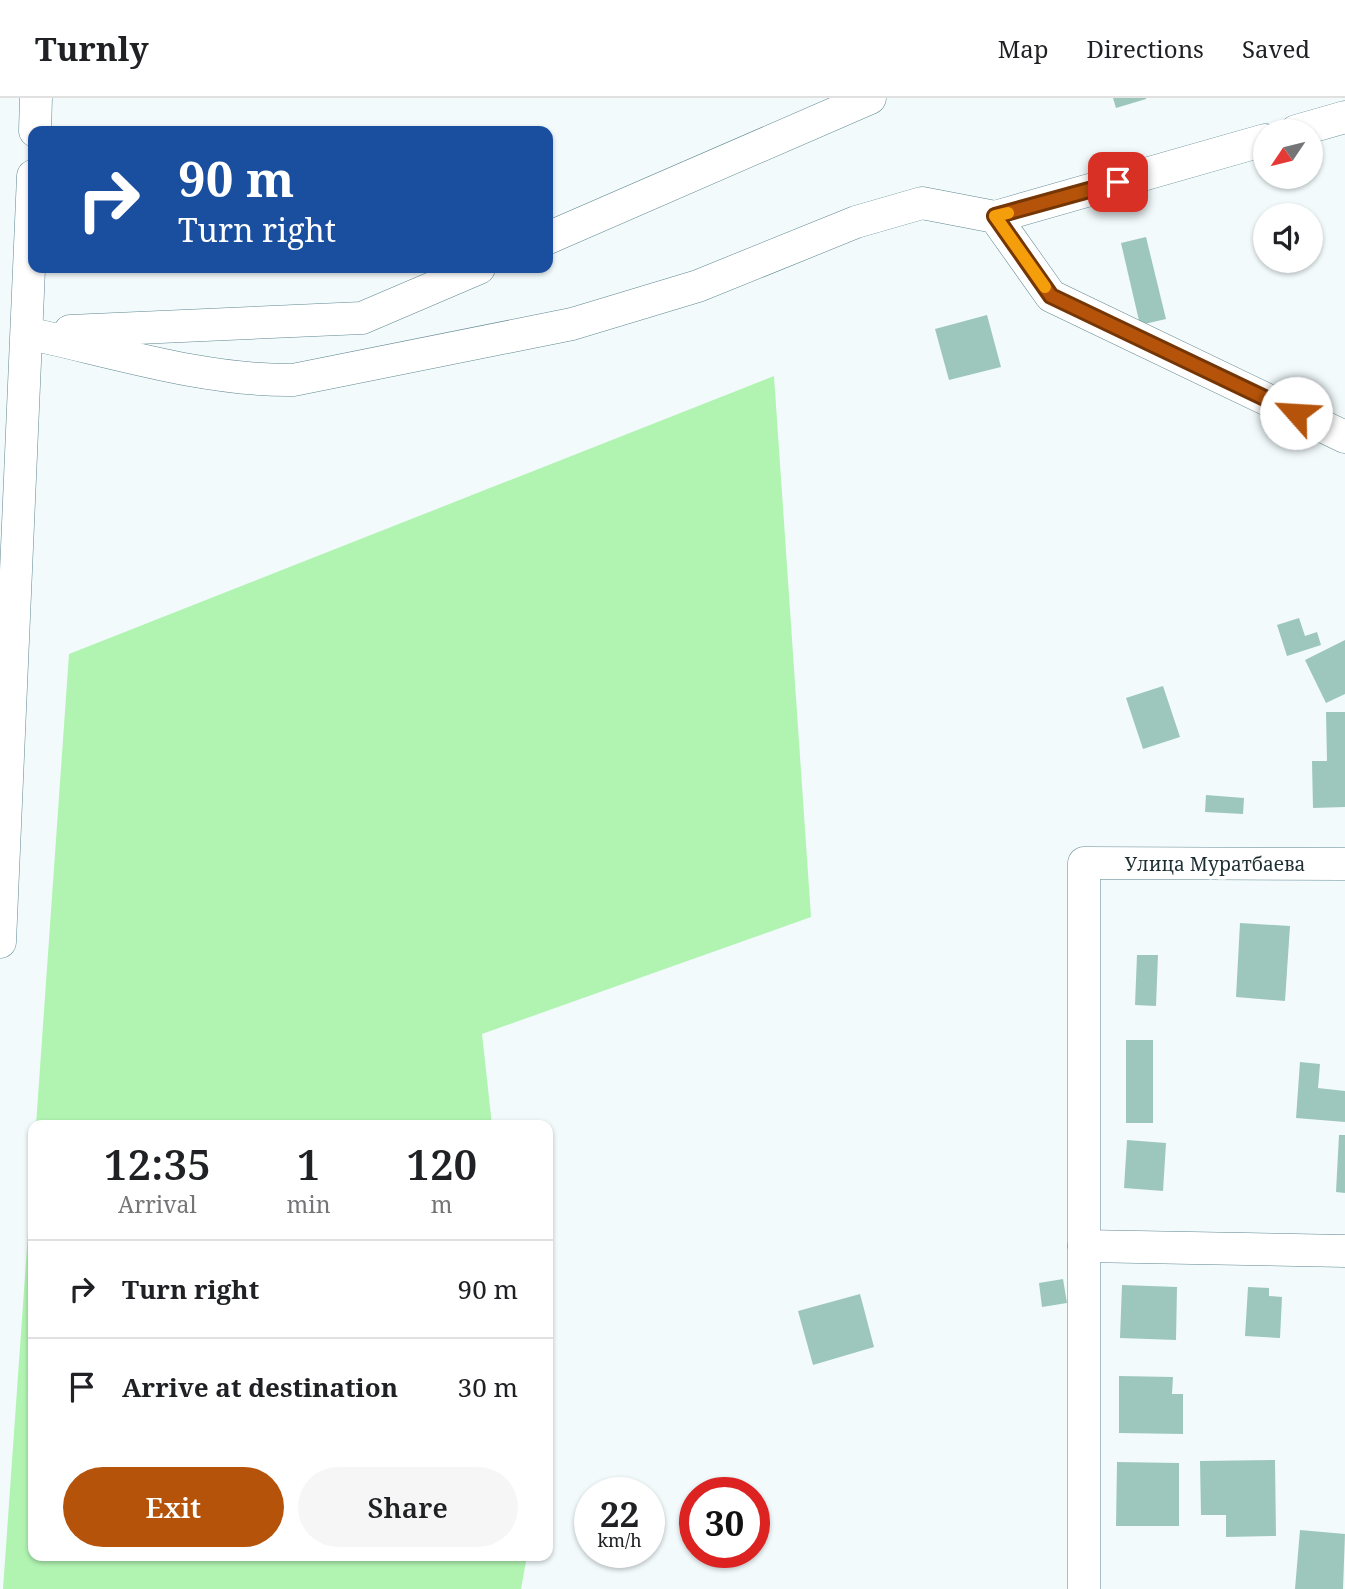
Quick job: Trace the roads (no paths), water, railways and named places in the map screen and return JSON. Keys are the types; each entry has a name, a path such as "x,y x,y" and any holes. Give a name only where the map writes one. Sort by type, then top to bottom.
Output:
{"street":[{"path":"35,126 36,98"},
{"path":"553,236 870,98"},
{"path":"1323,123 1345,117"},
{"path":"27,333 253,381 293,380 572,324 698,286 856,222 922,203 995,216 1253,143"},
{"path":"995,216 1051,296 1345,437"},
{"path":"0,942 11,419 27,333 29,273"},
{"path":"27,333 362,318 467,273"},
{"name":"Улица Муратбаева","path":"1084,1246 1084,863 1345,864"},
{"path":"1084,1589 1084,1246 1345,1251"}]}
